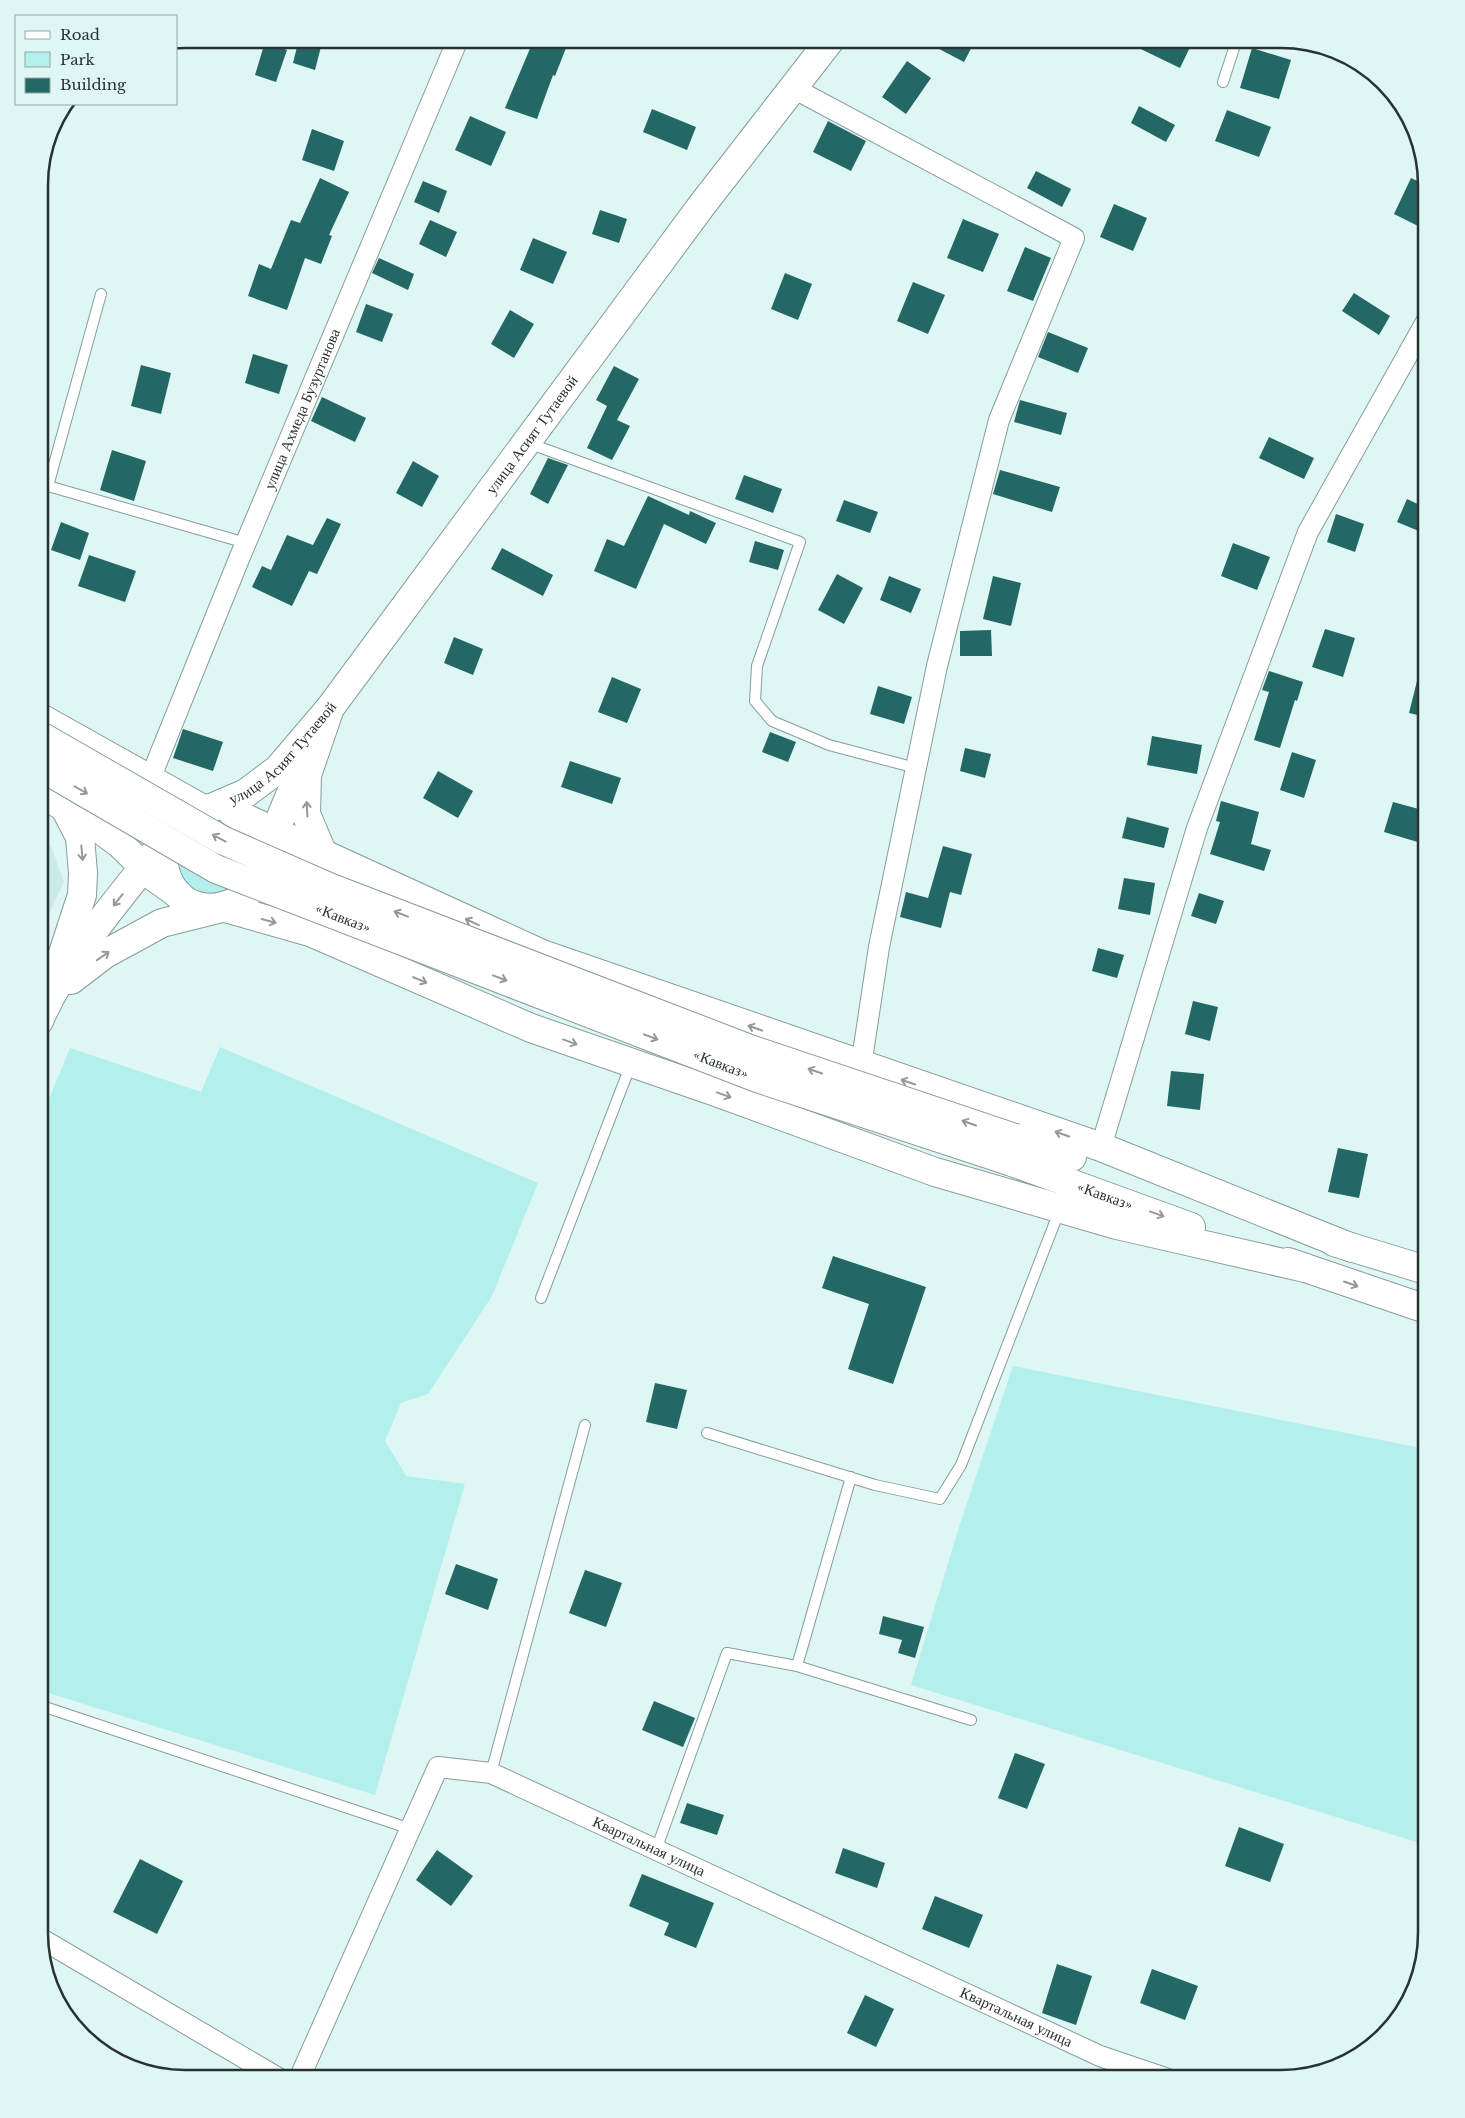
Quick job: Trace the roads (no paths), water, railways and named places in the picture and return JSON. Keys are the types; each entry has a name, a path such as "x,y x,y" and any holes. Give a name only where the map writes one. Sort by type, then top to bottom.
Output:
{"main road":[{"name":"улица Асият Тутаевой","path":"207,808 246,793 278,769 330,708 702,205 824,48"},
{"path":"49,996 106,954 154,927 222,908 238,902 250,892 259,878 263,862 302,763 330,708"},
{"path":"323,854 306,814 307,776 330,708"},
{"path":"48,722 150,779 207,808 228,810 542,954 861,1066 1101,1147 1352,1248"},
{"name":"«Кавказ»","path":"48,741 222,840 329,887 1014,1150 1305,1268 1418,1306"},
{"name":"«Кавказ»","path":"48,771 216,869 757,1078 1014,1150 1418,1268"},
{"path":"48,798 120,844 143,868 191,903 206,908 222,908 310,932 531,1028 716,1092 935,1172 1117,1225 1305,1268"},
{"path":"49,996 82,895 83,873 80,837 65,808"},
{"path":"49,996 178,822 190,814 207,808"},
{"path":"242,818 262,845 263,862"},
{"path":"169,834 164,849 164,866 168,881 178,894"}],"street":[{"name":"улица Ахмеда Бузуртанова","path":"150,779 246,543 454,48"},
{"path":"793,88 1074,238 999,420 937,666 880,947 861,1066"},
{"path":"1101,1147 1197,828 1308,532 1418,336"},
{"name":"Квартальная улица","path":"303,2070 438,1767 491,1773 1100,2056 1141,2070"},
{"path":"49,1943 265,2070"}],"lane":[{"path":"1223,82 1234,48"},
{"path":"101,294 48,486 246,543"},
{"path":"527,442 800,542 757,666 755,701 772,721 828,745 916,768"},
{"path":"541,1298 631,1064"},
{"path":"708,1433 851,1477 940,1499 962,1465 1060,1209"},
{"path":"491,1773 585,1425"},
{"path":"797,1666 851,1477"},
{"path":"656,1850 727,1652 797,1666 971,1720"},
{"path":"48,1708 410,1829"}]}
